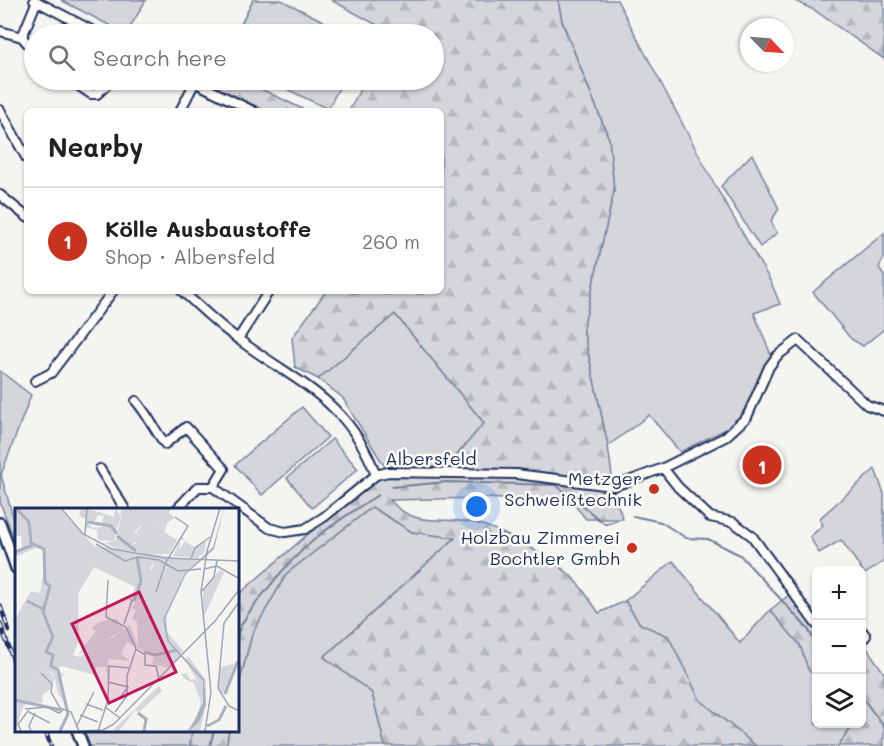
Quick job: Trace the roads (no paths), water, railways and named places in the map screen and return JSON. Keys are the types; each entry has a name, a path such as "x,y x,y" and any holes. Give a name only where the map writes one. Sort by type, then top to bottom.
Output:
{"street":[{"path":"27,24 35,1 80,24"},
{"path":"0,31 24,39"},
{"path":"22,37 24,31"},
{"path":"85,90 91,94 97,94 101,90"},
{"path":"181,108 189,90"},
{"path":"211,90 247,108"},
{"path":"0,110 24,154"},
{"path":"0,195 24,215"},
{"path":"35,381 51,373 111,294"},
{"path":"178,508 198,487 213,487 237,507 269,528 285,532 305,529 324,517 376,475 357,435 338,409 311,387 238,339 186,294"},
{"path":"238,339 267,294"},
{"name":"Albersfeld","path":"376,475 388,472 516,474 613,486 663,468 724,437 747,417 769,367 777,356 798,340 867,405 884,411"},
{"path":"136,401 150,417 153,429 165,444 186,427 216,460 224,469 213,487"},
{"path":"663,468 678,487 710,517 733,522 752,536 813,620"},
{"path":"100,469 124,508"},
{"path":"0,523 14,551"},
{"path":"78,731 83,746"}],"waterway":[{"path":"392,487 447,482 556,485 605,524 616,521"},
{"path":"238,633 249,612 291,561 330,527 378,495"},
{"path":"633,516 661,522 686,538 708,539 740,555 808,629 812,636"},
{"path":"866,702 884,727"},
{"path":"210,746 214,731"}],"railway":[{"path":"0,605 9,631"},
{"path":"0,623 15,665"},
{"path":"45,731 51,746"}],"place":[{"name":"Kölle Ausbaustoffe","path":"762,465"},
{"name":"Metzger Schweißtechnik","path":"654,489"},
{"name":"Holzbau Zimmerei Bochtler Gmbh","path":"632,548"}]}
